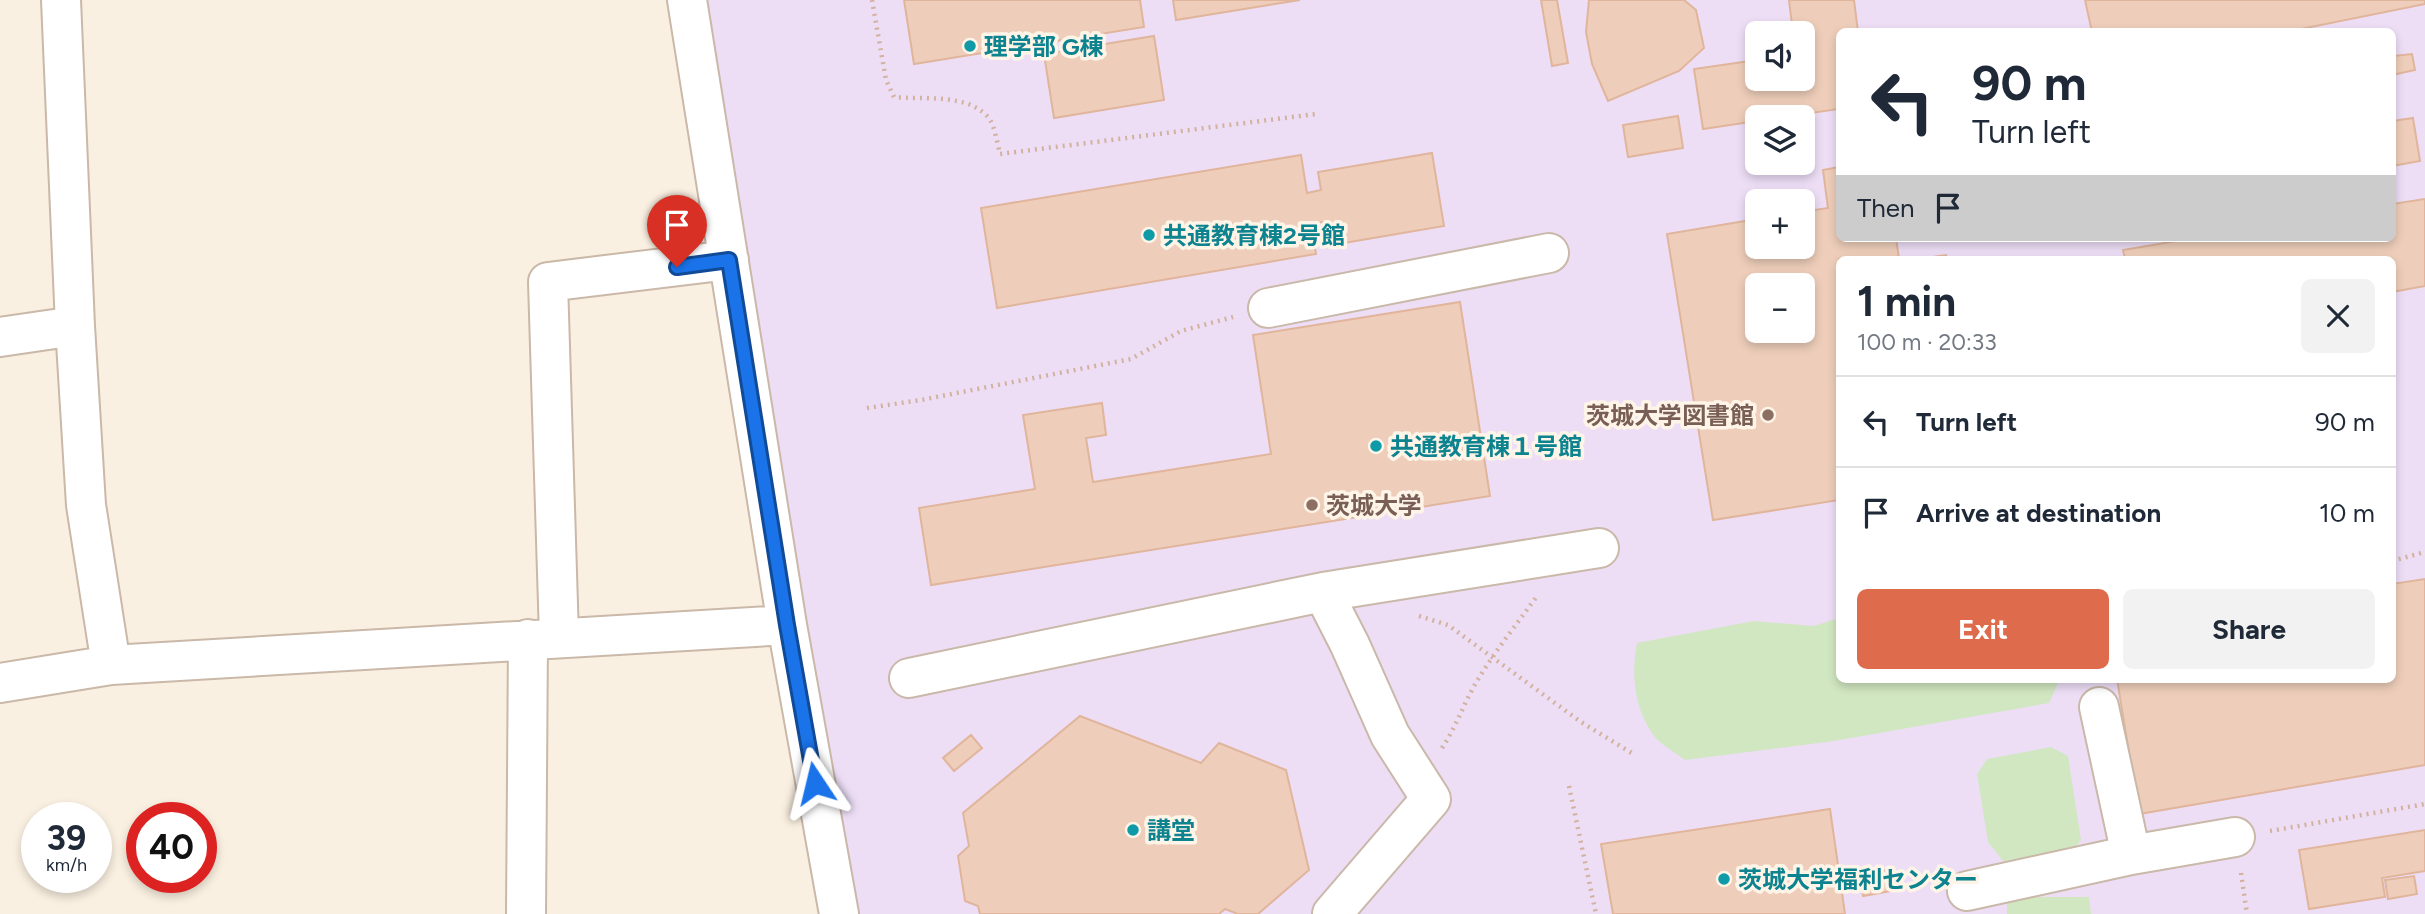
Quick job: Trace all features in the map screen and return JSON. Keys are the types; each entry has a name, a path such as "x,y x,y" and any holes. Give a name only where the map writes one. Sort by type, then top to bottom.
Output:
{"street":[{"path":"61,0 75,326 86,505 111,664"},
{"path":"687,0 787,625 839,914"},
{"path":"1268,308 1549,253"},
{"path":"527,914 543,638 548,282 729,260"},
{"path":"0,337 75,326"},
{"path":"909,678 1323,592 1585,550"},
{"path":"1323,592 1390,735 1431,799 1332,914"},
{"path":"0,683 111,664 787,625"},
{"path":"2099,706 2131,856"},
{"path":"1967,891 2235,837"}],"path":[{"path":"872,0 886,80 894,97 969,103 990,119 1000,154 1316,114"},
{"path":"867,408 1130,359 1181,331 1268,308"},
{"path":"1419,780 1453,732 1469,693 1490,658 1557,567 1585,550"},
{"path":"2396,560 2425,552"},
{"path":"1411,614 1448,625 1581,722 1635,755"},
{"path":"1569,786 1596,914"},
{"path":"2247,914 2235,837 2425,804"}],"shaded area":[{"name":"茨城大学","path":"703,0 2425,0 2425,914 851,914"}],"green space":[{"path":"1836,619 1836,683 2058,683 2049,703 1834,741 1685,760 1654,736 1638,703 1634,679 1637,643 1754,621 1814,626"},
{"path":"2051,747 2068,756 2081,840 2070,855 2003,861 1988,842 1977,774 1987,759"},
{"path":"2007,897 2089,897 2091,914 2007,914"}],"building":[{"name":"理学部 G棟","path":"904,0 1140,0 1144,27 914,64"},
{"path":"1173,0 1300,0 1176,20"},
{"path":"1541,0 1557,0 1568,63 1552,66"},
{"path":"1589,0 1684,0 1696,10 1704,48 1679,71 1608,101 1592,64 1586,32"},
{"path":"1789,0 1854,0 1858,28 1836,28 1836,109 1815,112 1815,105 1745,105 1745,123 1703,129 1694,69 1745,62 1745,91 1815,91 1815,21 1792,21"},
{"path":"2085,0 2425,0 2425,4 2306,28 2091,28"},
{"path":"1154,36 1164,100 1054,118 1044,54"},
{"path":"2412,54 2415,70 2396,74 2396,56"},
{"path":"1678,116 1683,148 1628,157 1623,125"},
{"path":"2413,118 2420,161 2396,165 2396,120"},
{"name":"共通教育棟2号館","path":"1432,153 1444,226 1332,245 1328,221 1311,224 1316,254 997,308 981,208 1301,155 1307,193 1321,190 1318,172"},
{"name":"茨城大学図書館","path":"1836,168 1836,242 1897,242 1899,256 1836,256 1836,500 1713,520 1667,234 1745,221 1745,259 1815,259 1815,210 1828,208 1823,170"},
{"path":"2425,199 2425,286 2396,291 2396,256 2124,256 2123,250 2170,242 2396,242 2396,203"},
{"name":"共通教育棟１号館","path":"1460,302 1490,496 931,585 919,508 1035,489 1023,415 1102,403 1106,435 1086,438 1093,482 1271,454 1253,335"},
{"path":"2425,579 2425,765 2139,814 2118,683 2396,683 2396,583"},
{"name":"講堂","path":"1080,716 1201,763 1219,743 1286,770 1309,870 1258,914 1238,914 1225,909 1219,914 980,914 978,906 965,901 958,856 969,846 963,813"},
{"path":"971,735 982,748 954,771 943,758"},
{"name":"茨城大学福利センター","path":"1830,809 1845,914 1613,914 1601,844"},
{"path":"2425,830 2425,871 2382,878 2385,897 2309,909 2299,850"},
{"path":"1887,870 1891,891 1863,896 1859,875"},
{"path":"2414,876 2417,894 2388,899 2385,880"}],"place":[{"name":"理学部 G棟","path":"970,46"},
{"name":"共通教育棟2号館","path":"1149,235"},
{"name":"茨城大学図書館","path":"1768,415"},
{"name":"共通教育棟１号館","path":"1376,446"},
{"name":"茨城大学","path":"1312,505"},
{"name":"講堂","path":"1133,830"},
{"name":"茨城大学福利センター","path":"1724,879"}],"route":[{"path":"677,267 729,260 815,783"}]}
